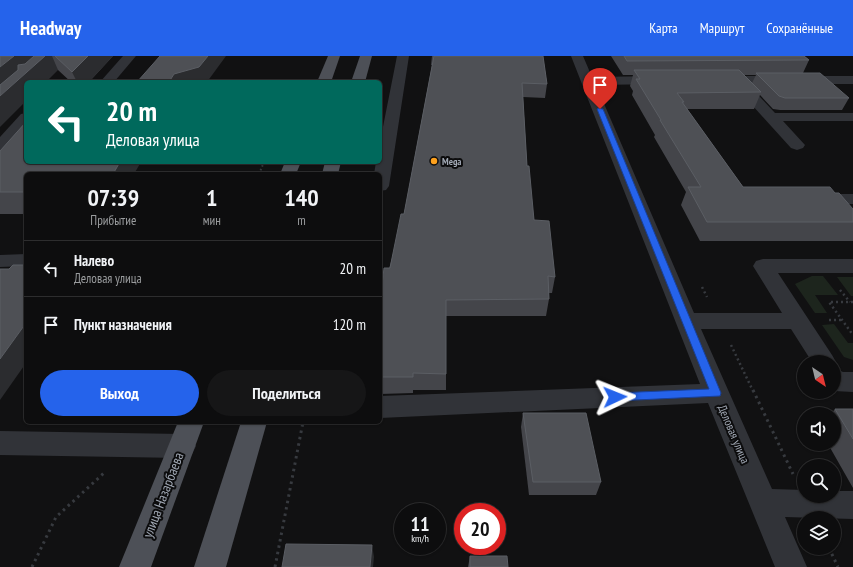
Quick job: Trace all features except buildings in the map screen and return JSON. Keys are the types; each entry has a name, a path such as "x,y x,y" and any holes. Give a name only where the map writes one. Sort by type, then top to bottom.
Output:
{"main road":[{"path":"325,80 334,56"},
{"path":"359,80 366,56"},
{"path":"210,567 253,424"},
{"name":"улица Назарбаева","path":"135,567 187,434"}],"street":[{"path":"109,80 130,56"},
{"path":"382,175 403,56"},
{"name":"Деловая улица","path":"577,56 589,80 716,393 791,567"},
{"path":"589,80 674,80"},
{"path":"706,80 853,80"},
{"path":"737,80 797,145"},
{"path":"0,146 22,112"},
{"path":"770,116 853,117"},
{"path":"798,199 853,199"},
{"path":"829,199 843,216"},
{"path":"0,260 24,260"},
{"path":"820,355 764,266 853,266"},
{"path":"687,321 798,321"},
{"path":"841,382 853,382"},
{"path":"382,407 716,393"},
{"path":"0,443 134,445 187,434"},
{"path":"763,503 853,505"}],"path":[{"path":"853,302 829,302 853,335"},
{"path":"275,567 304,424"},
{"path":"32,567 56,517 134,445"},
{"path":"832,555 838,567"}],"shaded area":[{"path":"812,276 823,276 838,295 815,295 827,313 815,313 795,284"},
{"path":"837,277 853,277 853,296 851,296"},
{"path":"834,324 848,343 853,343 853,360 844,357 822,325"}],"place":[{"name":"Mega","path":"434,161"}],"route":[{"path":"600,109 716,393 615,397"}]}
